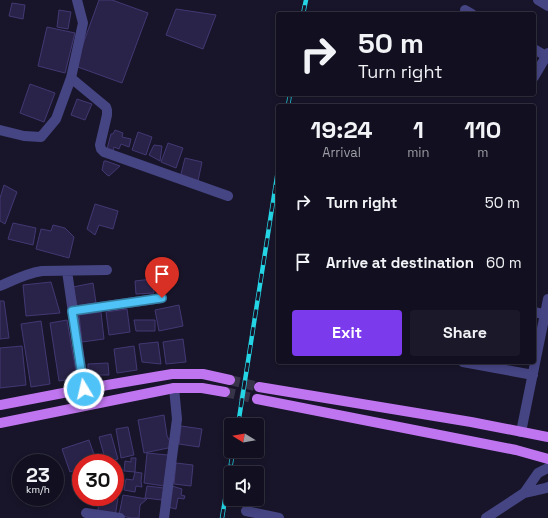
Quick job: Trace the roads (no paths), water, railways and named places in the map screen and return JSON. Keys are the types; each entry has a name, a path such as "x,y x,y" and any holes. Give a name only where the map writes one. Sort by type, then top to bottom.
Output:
{"main road":[{"path":"0,405 172,374 203,374 230,380"},
{"path":"259,387 471,422 548,437"},
{"path":"0,423 174,388 202,388 225,392"},
{"path":"257,399 516,450 548,459"}],"street":[{"path":"0,130 24,136 41,137 56,119 70,78 83,23 77,0"},
{"path":"538,0 548,6"},
{"path":"536,50 547,55 536,74"},
{"path":"70,78 106,106 107,115 100,145 104,152 228,196"},
{"path":"67,270 84,389"},
{"path":"0,286 28,273 34,272 107,270"},
{"path":"72,311 162,298"},
{"path":"536,361 548,299"},
{"path":"536,312 546,315"},
{"path":"474,364 533,375"},
{"path":"521,432 535,364"},
{"path":"164,518 177,419 174,388"},
{"path":"524,493 538,473 548,468"},
{"path":"486,518 524,493 548,487"},
{"path":"246,511 279,518"},
{"path":"86,513 120,518"}],"tunnel":[{"path":"230,380 259,387"},
{"path":"225,392 257,399"}],"railway":[{"path":"303,12 306,0"},
{"path":"288,104 290,96"},
{"path":"239,418 276,183"},
{"path":"222,518 232,458"}]}
